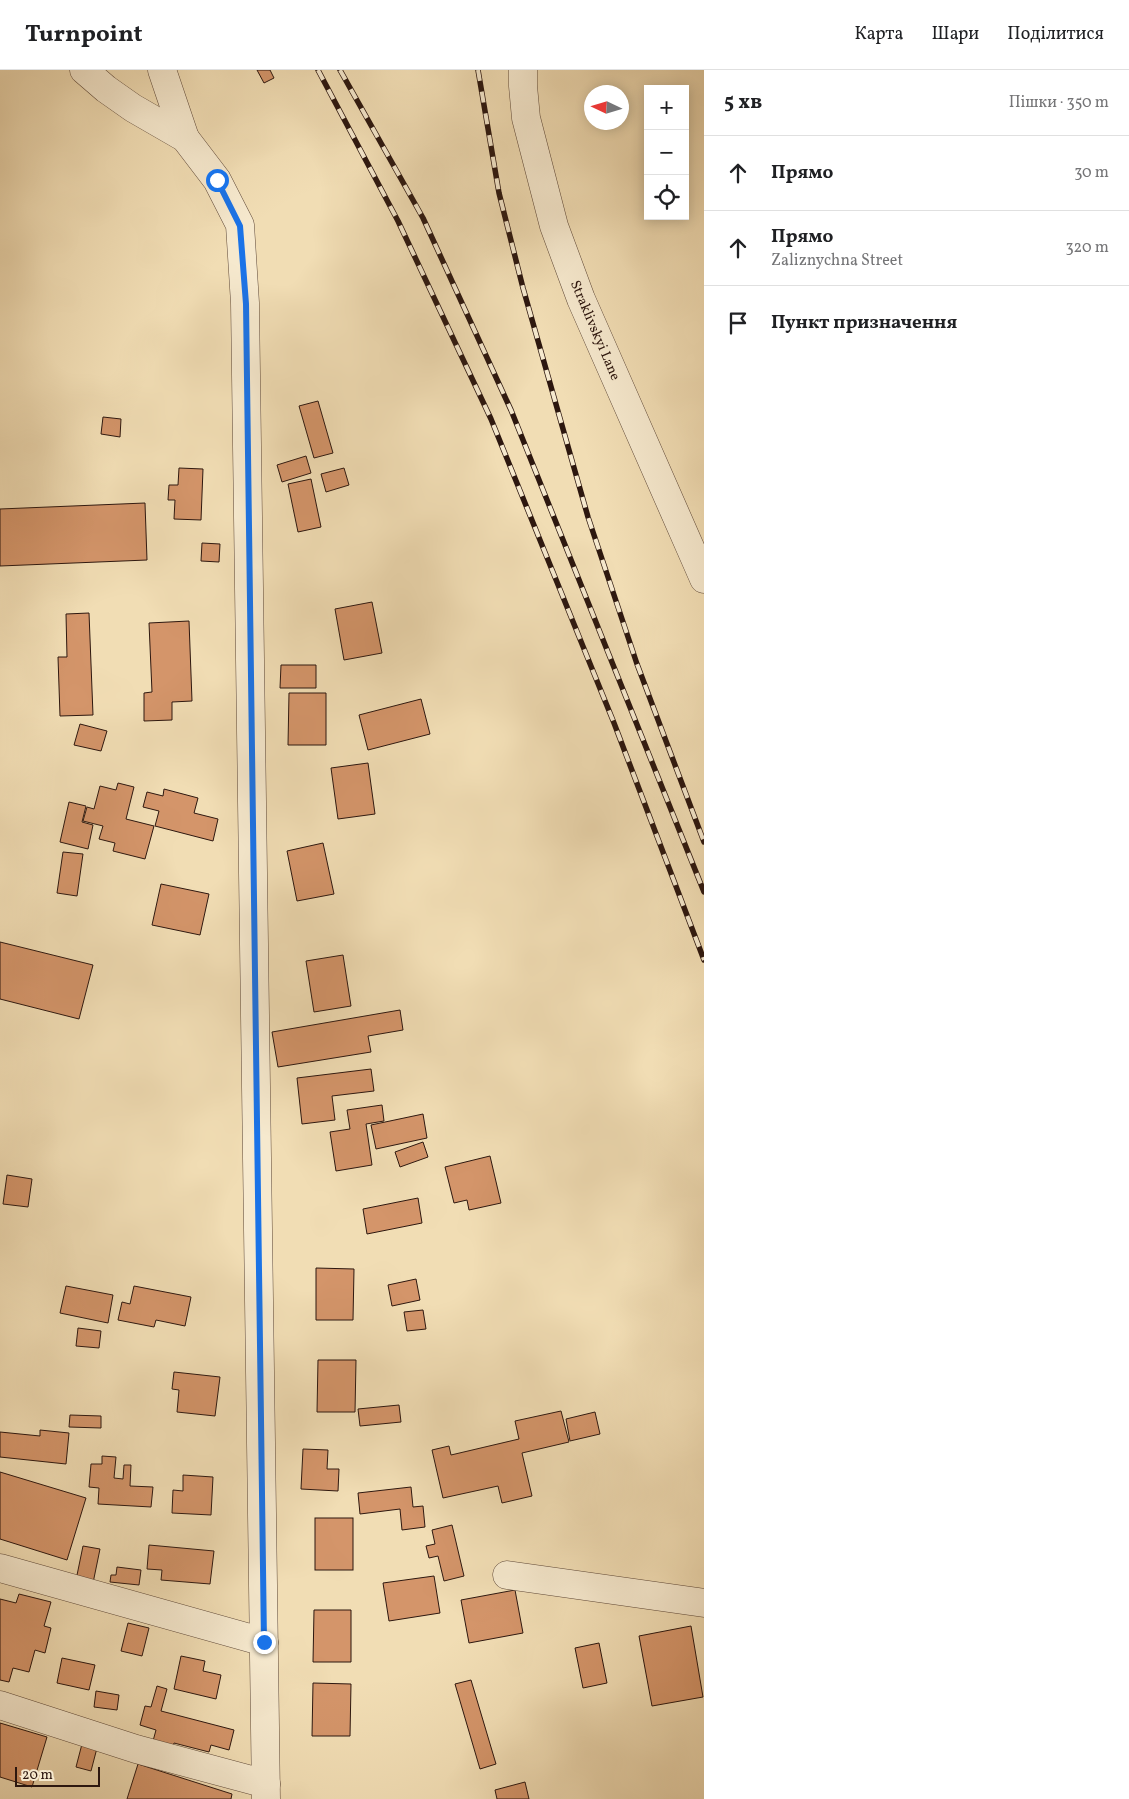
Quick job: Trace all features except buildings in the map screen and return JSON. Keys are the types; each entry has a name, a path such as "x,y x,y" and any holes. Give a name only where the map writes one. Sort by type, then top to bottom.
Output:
{"street":[{"path":"84,70 106,89 133,108 185,138"},
{"path":"0,1705 266,1792 246,304 240,226 217,180 185,138 162,70"},
{"name":"Straklivskyi Lane","path":"523,70 526,118 554,226 582,300 704,580"},
{"path":"0,1568 264,1642"},
{"path":"507,1575 704,1603"}],"railway":[{"path":"318,70 398,221 491,419 614,723 704,960"},
{"path":"340,70 423,218 511,410 704,892"},
{"path":"478,70 499,193 523,288 588,517 637,664 704,842"}],"route":[{"path":"217,180 240,226 246,304 264,1642"}]}
